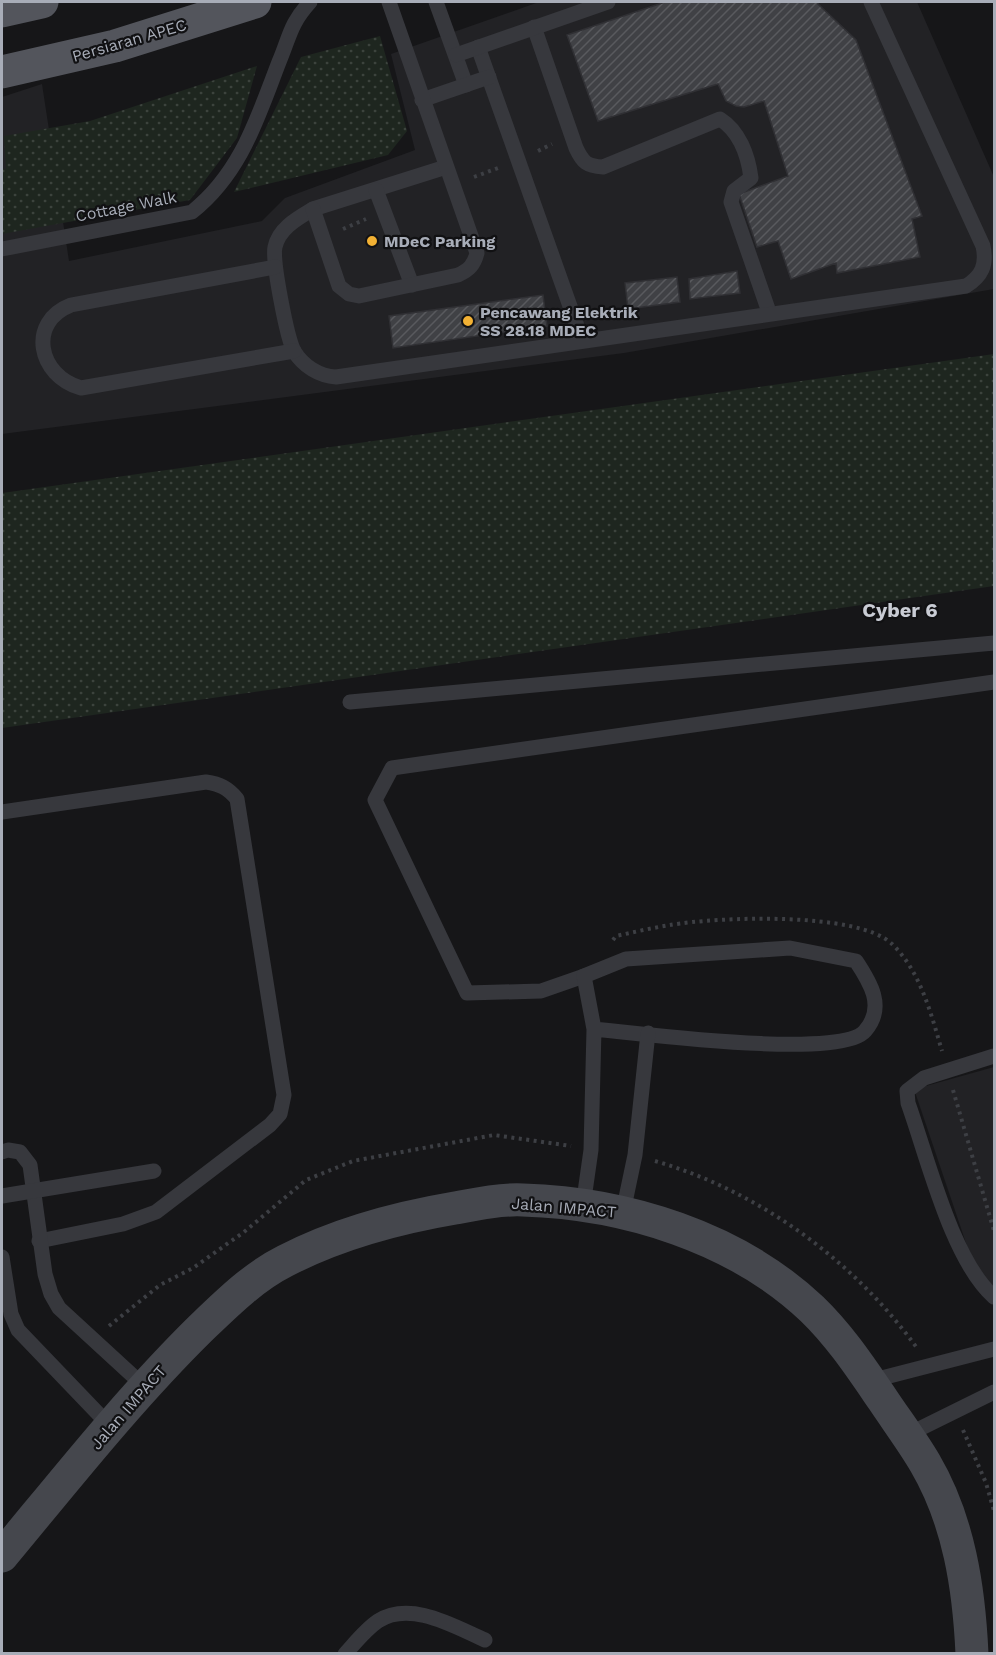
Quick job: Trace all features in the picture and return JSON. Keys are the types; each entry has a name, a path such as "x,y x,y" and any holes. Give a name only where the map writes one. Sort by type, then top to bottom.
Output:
{"main road":[{"path":"2,11 42,2"},
{"name":"Persiaran APEC","path":"2,72 115,46 255,2"}],"street":[{"name":"Jalan IMPACT","path":"2,1556 145,1387 237,1294 282,1262 331,1239 407,1216 476,1204 520,1200 583,1206 623,1212 705,1239 756,1267 810,1306 844,1343 927,1465 954,1530 963,1563 972,1653"}],"lane":[{"name":"Cottage Walk","path":"2,249 192,212 213,195 244,149 294,20 310,2"},
{"path":"313,209 339,286 349,294 359,296 469,270 477,253 389,2"},
{"path":"436,2 466,85"},
{"path":"456,54 608,2"},
{"path":"446,167 313,209 296,219 283,231 275,246 275,267 294,351 314,372 336,377 769,312 966,286 982,271 986,259 983,246 871,2"},
{"path":"534,27 576,148 581,160 589,166 603,167 720,119 730,125 738,135 751,178 734,191 731,202 769,312"},
{"path":"478,47 582,340"},
{"path":"422,100 489,77"},
{"path":"376,190 411,285"},
{"path":"275,267 71,305 56,311 46,326 44,344 46,362 55,375 68,384 81,388 294,351"},
{"path":"351,702 994,643"},
{"path":"594,1029 755,1044 845,1042 865,1032 874,1016 874,988 856,961 790,948 626,959 541,991 467,993 375,800 392,768 994,682"},
{"path":"2,813 206,782 230,789 237,799 284,1095 280,1114 270,1125 156,1212 123,1224 39,1241"},
{"path":"583,1206 591,1150 594,1029 590,973"},
{"path":"623,1212 635,1155 648,1033"},
{"path":"994,1056 913,1084 907,1090 908,1103 961,1254 979,1284 994,1298"},
{"path":"2,1152 15,1150 25,1156 30,1165 39,1241 51,1294 59,1308 145,1387"},
{"path":"2,1196 154,1171"},
{"path":"2,1257 11,1314 18,1330 110,1426"},
{"path":"870,1382 994,1349"},
{"path":"907,1435 994,1392"},
{"path":"345,1653 379,1620 399,1615 421,1614 484,1640"}],"path":[{"path":"590,973 616,936 671,925 743,919 837,924 871,930 891,943 908,964 927,1002 994,1231"},
{"path":"95,1341 160,1285 193,1268 235,1238 306,1180 353,1161 494,1135 591,1150"},
{"path":"635,1155 682,1169 753,1201 826,1250 902,1327 930,1366"},
{"path":"955,1411 986,1483 994,1511"}],"shaded area":[{"path":"539,2 917,2 994,177 994,289 624,353 2,434 2,97 42,84 69,261 262,221 285,198 415,150 391,54"},
{"path":"380,36 407,131 388,155 234,192 301,57"},
{"path":"257,66 237,138 190,200 2,234 2,169 6,169 4,136 90,121"},
{"path":"994,354 994,586 2,728 2,493"},
{"path":"994,1067 994,1287 986,1280 968,1249 915,1092 926,1086"}],"building":[{"path":"665,2 819,2 818,4 856,40 922,216 912,219 920,257 837,273 836,263 791,279 778,241 757,247 739,194 788,176 764,101 744,107 736,106 726,101 718,84 598,121 567,35"},
{"path":"737,271 740,293 690,299 689,279"},
{"path":"677,277 680,302 628,309 625,283"},
{"name":"Pencawang Elektrik SS 28.18 MDEC","path":"543,295 547,326 393,348 389,316"}],"place":[{"name":"MDeC Parking","path":"372,241"},
{"name":"Pencawang Elektrik SS 28.18 MDEC","path":"468,321"}],"district":[{"name":"Cyber 6","path":"900,610"}]}
